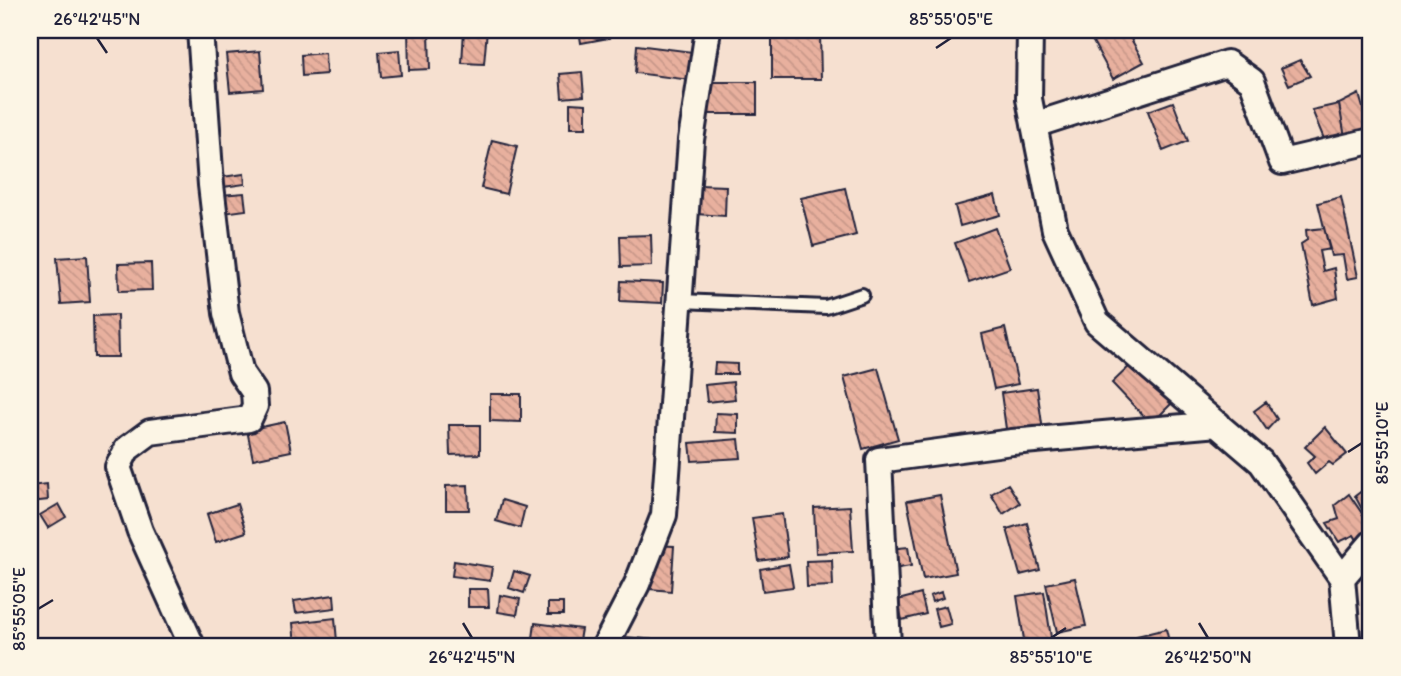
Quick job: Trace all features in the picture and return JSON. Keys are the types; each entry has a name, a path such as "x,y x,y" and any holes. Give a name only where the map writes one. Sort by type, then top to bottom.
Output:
{"street":[{"path":"192,646 140,531 118,467 127,449 150,432 249,419 255,406 254,392 241,373 226,313 211,185 200,30"},
{"path":"605,646 638,584 664,516 691,139 708,30"},
{"path":"1030,30 1028,99 1055,230 1097,322 1261,462 1342,578 1348,646"},
{"path":"1034,125 1227,63 1252,82 1282,162 1371,141"},
{"path":"888,646 879,460 1012,442 1218,424"},
{"path":"1342,578 1371,544"}],"lane":[{"path":"680,301 826,307 862,295"}],"building":[{"path":"408,30 429,30 430,69 409,70"},
{"path":"464,30 487,30 484,64 462,63"},
{"path":"579,30 607,30 609,38 581,43"},
{"path":"695,30 695,33 658,32"},
{"path":"1111,30 1126,30 1144,62 1113,79 1092,40"},
{"path":"820,34 821,79 772,79 772,35"},
{"path":"637,45 693,52 690,80 635,73"},
{"path":"399,50 401,75 381,77 379,52"},
{"path":"260,51 263,89 230,92 226,54"},
{"path":"325,53 326,74 302,76 301,55"},
{"path":"1300,60 1310,76 1289,85 1281,68"},
{"path":"582,72 584,96 562,98 560,74"},
{"path":"707,82 757,82 757,114 707,114"},
{"path":"1359,94 1369,129 1345,137 1339,104"},
{"path":"1173,102 1188,141 1163,151 1148,111"},
{"path":"570,103 586,104 586,128 570,128"},
{"path":"1339,104 1345,137 1324,139 1312,110"},
{"path":"492,140 517,146 506,194 481,188"},
{"path":"244,174 245,184 223,187 222,177"},
{"path":"698,185 726,186 725,216 696,214"},
{"path":"845,188 856,235 813,246 801,198"},
{"path":"244,193 246,210 224,213 221,195"},
{"path":"995,195 1000,215 960,226 955,206"},
{"path":"1341,197 1358,277 1347,279 1343,255 1331,256 1318,203"},
{"path":"995,228 1010,268 969,282 955,243"},
{"path":"1324,228 1330,249 1319,251 1323,271 1334,268 1338,298 1313,305 1301,244 1307,240 1306,230"},
{"path":"651,235 652,266 621,267 620,236"},
{"path":"87,256 90,302 61,304 57,258"},
{"path":"151,263 152,290 119,291 118,264"},
{"path":"621,281 663,283 662,303 620,301"},
{"path":"117,315 118,357 94,357 93,316"},
{"path":"1005,328 1018,384 994,389 982,334"},
{"path":"1135,361 1174,401 1151,424 1112,383"},
{"path":"715,363 737,364 737,374 714,374"},
{"path":"878,368 898,439 863,449 844,377"},
{"path":"733,382 735,399 707,402 705,385"},
{"path":"1037,388 1043,431 1007,436 1001,393"},
{"path":"490,394 521,394 521,422 490,421"},
{"path":"1266,402 1277,419 1267,430 1254,411"},
{"path":"716,413 738,414 738,433 715,432"},
{"path":"285,422 291,451 253,459 247,430"},
{"path":"449,425 480,425 480,454 450,455"},
{"path":"1325,427 1347,454 1333,465 1329,462 1315,474 1307,463 1315,456 1305,447"},
{"path":"739,439 741,458 692,461 690,443"},
{"path":"47,484 48,500 31,502 30,486"},
{"path":"1008,484 1020,503 1003,514 991,494"},
{"path":"1371,484 1371,526 1355,496"},
{"path":"468,485 469,510 446,510 446,486"},
{"path":"1349,494 1371,531 1357,540 1354,535 1339,542 1327,523 1339,519 1335,505"},
{"path":"940,495 956,573 923,579 907,501"},
{"path":"502,500 525,507 520,528 496,521"},
{"path":"59,504 66,517 48,528 40,515"},
{"path":"237,504 246,532 216,542 207,514"},
{"path":"850,506 853,551 816,553 814,508"},
{"path":"782,514 788,557 759,561 752,518"},
{"path":"1027,523 1040,570 1020,575 1007,529"},
{"path":"653,545 674,546 671,591 650,589"},
{"path":"908,547 911,566 893,569 889,549"},
{"path":"832,560 833,586 807,587 806,561"},
{"path":"454,561 492,567 490,581 452,576"},
{"path":"789,564 793,587 763,591 760,569"},
{"path":"514,571 530,576 524,593 509,588"},
{"path":"1075,578 1086,626 1057,632 1046,584"},
{"path":"468,589 488,589 489,607 468,607"},
{"path":"941,592 943,598 932,602 930,596"},
{"path":"1044,592 1052,644 1025,646 1017,596"},
{"path":"921,594 926,614 902,620 898,600"},
{"path":"334,595 335,608 296,613 294,601"},
{"path":"500,595 520,599 517,615 498,612"},
{"path":"548,603 563,603 563,615 548,615"},
{"path":"946,606 951,624 939,627 934,609"},
{"path":"335,618 337,642 295,646 293,623"},
{"path":"535,623 581,629 578,646 532,646"},
{"path":"1166,629 1170,646 1140,646 1137,636"},
{"path":"614,636 665,641 664,646 613,646"},
{"path":"876,637 877,646 851,646 850,641"},
{"path":"789,639 789,646 758,646 758,641"}]}
